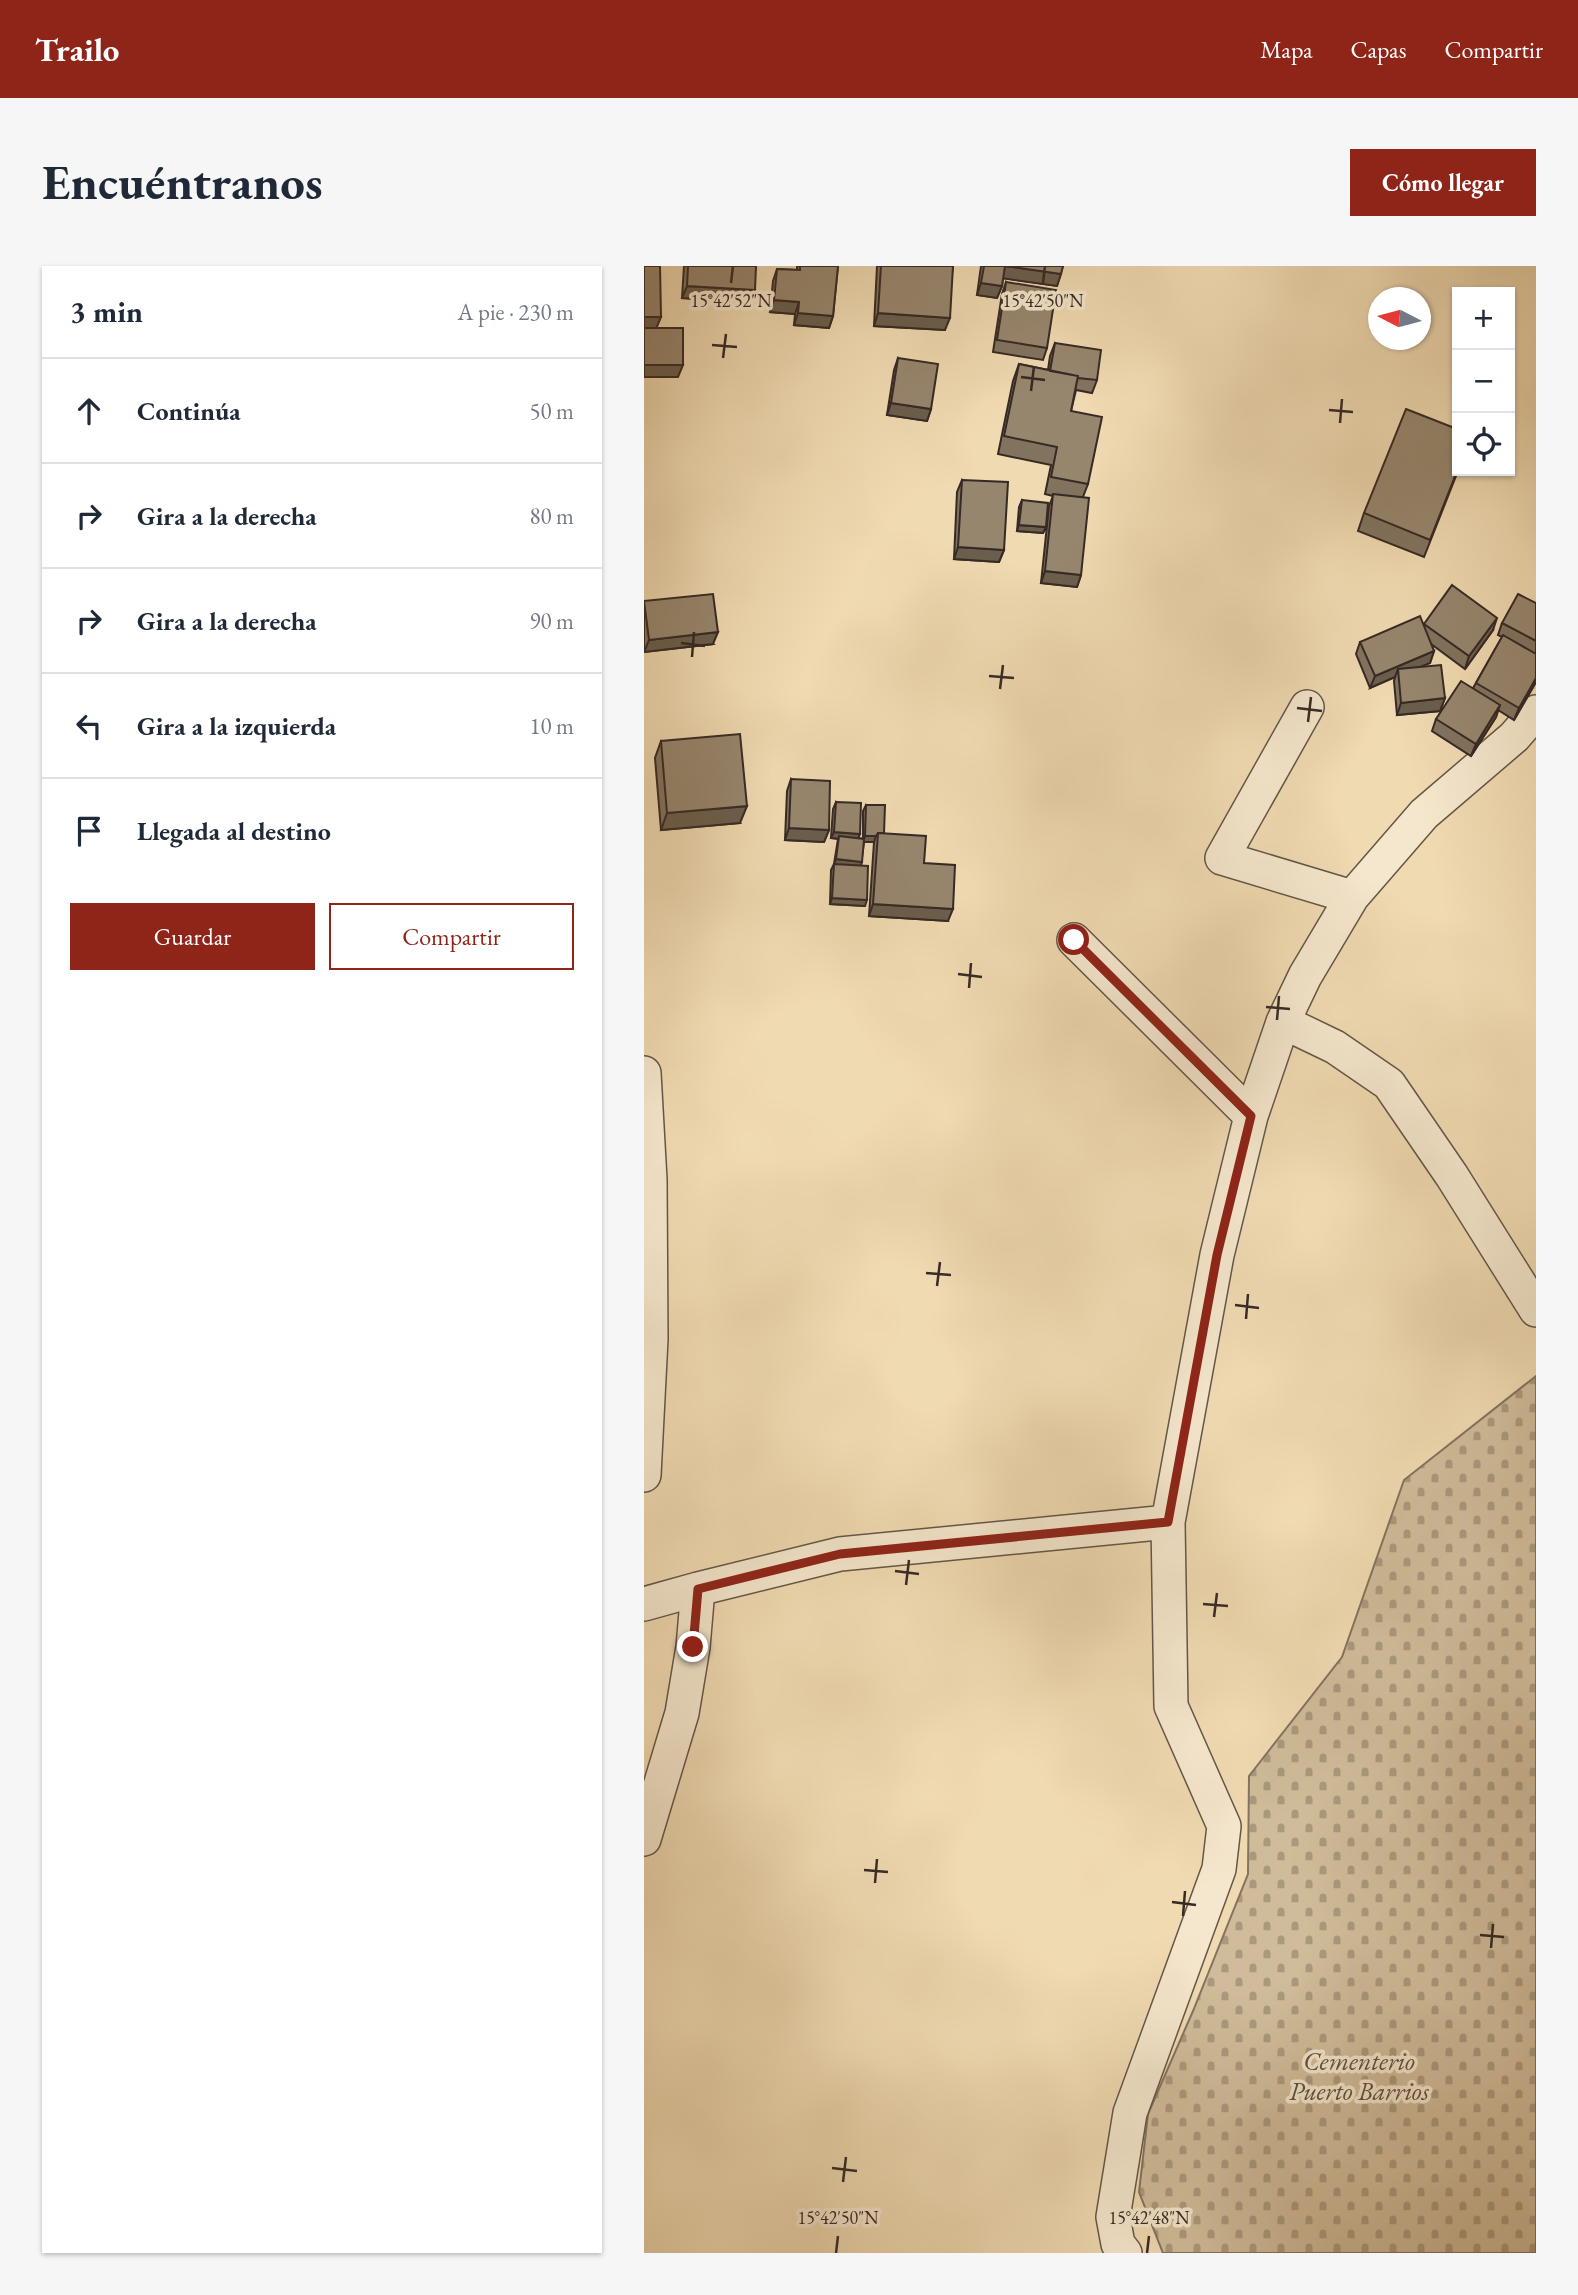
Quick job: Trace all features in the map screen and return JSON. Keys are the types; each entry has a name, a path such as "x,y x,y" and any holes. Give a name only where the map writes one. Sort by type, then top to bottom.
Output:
{"street":[{"path":"1307,707 1222,858 1352,897"},
{"path":"1125,2253 1118,2244 1112,2217 1130,2113 1219,1869 1224,1826 1171,1706 1168,1522 1217,1255 1251,1116 1283,1022 1305,976 1352,897 1424,814 1514,737 1536,712"},
{"path":"1074,940 1251,1116"},
{"path":"1283,1022 1335,1046 1389,1084 1452,1176 1536,1310"},
{"path":"644,1073 650,1180 651,1339 644,1475"},
{"path":"644,1604 840,1554 1168,1522"},
{"path":"644,1839 682,1713 693,1647 698,1589"}],"green space":[{"name":"Cementerio Puerto Barrios","path":"1536,1376 1536,2253 1163,2253 1139,2192 1148,2114 1248,1874 1249,1776 1342,1657 1404,1480"}],"building":[{"path":"644,266 660,266 661,317 644,317"},
{"path":"688,266 756,266 755,290 687,286"},
{"path":"800,266 838,266 833,316 798,313 799,302 774,300 777,269 800,270"},
{"path":"881,266 953,266 950,318 878,313"},
{"path":"984,266 1005,266 1002,286 981,283"},
{"path":"1005,266 1063,266 1061,274"},
{"path":"1006,282 1056,290 1047,348 997,340"},
{"path":"644,328 683,328 683,365 644,365"},
{"path":"1055,343 1101,350 1097,380 1050,371"},
{"path":"898,358 938,364 931,409 891,403"},
{"path":"1019,364 1078,376 1071,411 1102,417 1088,484 1051,477 1057,447 1004,436"},
{"path":"1406,409 1452,427 1452,476 1455,476 1430,540 1364,513"},
{"path":"962,480 1008,482 1004,550 958,547"},
{"path":"1053,494 1089,498 1081,575 1045,571"},
{"path":"1022,500 1048,503 1046,527 1019,525"},
{"path":"1452,585 1497,618 1469,656 1424,624"},
{"path":"713,594 718,632 649,640 644,601"},
{"path":"1518,594 1536,603 1536,641 1502,623"},
{"path":"1420,616 1434,651 1375,676 1360,642"},
{"path":"1503,635 1536,654 1536,678 1519,708 1476,683"},
{"path":"1441,665 1445,698 1401,703 1398,669"},
{"path":"1461,681 1500,705 1476,744 1436,719"},
{"path":"740,734 747,806 667,813 661,741"},
{"path":"791,779 830,781 829,830 789,828"},
{"path":"836,802 861,803 860,834 834,832"},
{"path":"866,805 885,805 884,833 865,836"},
{"path":"878,833 926,836 924,863 955,865 953,909 873,904"},
{"path":"839,836 864,839 862,862 836,859"},
{"path":"834,864 868,866 867,900 832,898"}],"route":[{"path":"693,1647 698,1589 840,1554 1168,1522 1217,1255 1251,1116 1074,940"}]}
